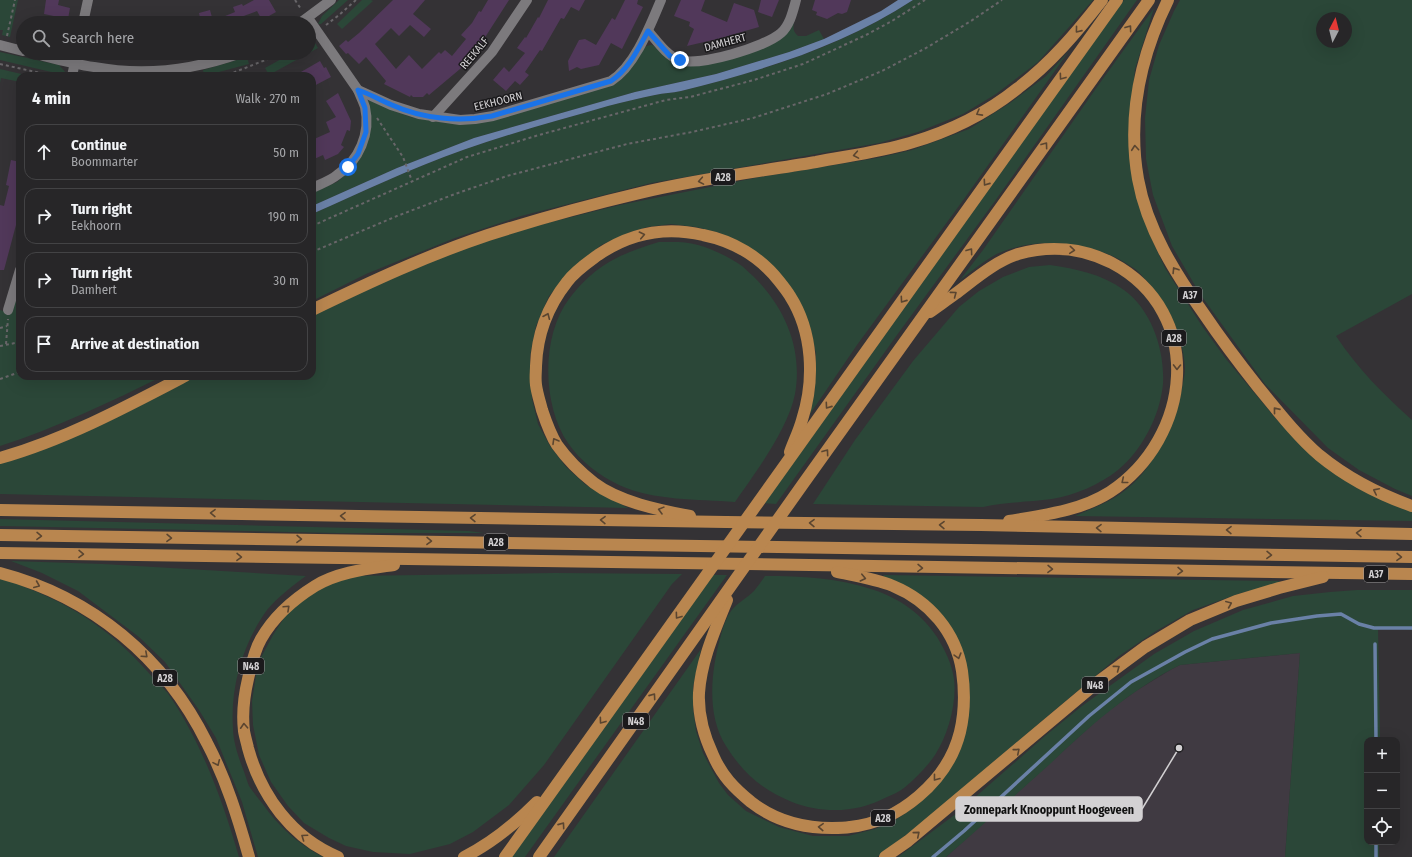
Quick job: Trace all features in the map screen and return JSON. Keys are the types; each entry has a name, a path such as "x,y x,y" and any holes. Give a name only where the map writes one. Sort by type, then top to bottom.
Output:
{"highway":[{"name":"A28","path":"316,308 384,275 447,250 558,214 642,192 860,154 910,143 946,129 979,114 1017,89 1048,63 1073,36 1102,0"},
{"name":"A28","path":"701,584 1117,0"},
{"name":"A28","path":"0,553 437,560 811,566 866,578 886,584 917,599 928,608 941,621 955,645 961,665 964,687 964,710 959,734 950,756 937,778 921,795 900,811 875,822 850,828 819,828 792,823 758,807 730,783 717,764 705,740 700,716 699,694 702,667 733,584 803,484 1149,0"},
{"name":"A37","path":"1168,0 1149,43 1142,67 1136,93 1134,118 1138,180 1156,236 1172,266 1231,353 1301,438 1331,464 1363,485 1389,498 1412,506"},
{"name":"A28","path":"726,522 666,512 616,495 595,484 572,464 558,446 548,428 540,404 535,383 536,359 539,338 548,314 568,280 586,264 608,249 631,237 652,233 692,232 734,245 754,256 773,274 791,296 801,319 808,343 811,368 809,392 803,419 784,466"},
{"name":"A28","path":"0,510 981,525 1063,511 1089,503 1125,481 1140,467 1154,449 1166,428 1173,409 1177,384 1177,358 1174,338 1167,320 1143,285 1125,270 1102,257 1080,251 1059,249 1040,249 1017,254 996,264 977,276 923,317"},
{"path":"0,458 48,442 127,406 177,380"},
{"path":"981,525 1412,534"},
{"name":"A28","path":"0,535 992,550"},
{"name":"A37","path":"992,550 1412,557"},
{"name":"N48","path":"338,857 325,852 297,833 276,809 261,786 251,758 244,731 244,699 251,666 260,640 271,624 297,599 315,586 341,575 368,568 437,560"},
{"name":"A37","path":"811,566 1412,574"},
{"name":"A28","path":"0,573 25,580 62,596 101,618 150,660 183,701 208,743 238,818 249,857"},
{"name":"N48","path":"885,857 908,841 1099,681 1145,647 1190,620 1236,601 1279,588 1340,573"},
{"name":"N48","path":"505,857 701,584"},
{"name":"N48","path":"539,857 733,584"},
{"name":"N48","path":"464,857 483,848 506,831 560,780"}],"street":[{"path":"85,16 88,0"},
{"path":"310,16 331,0"},
{"name":"REEKALF","path":"433,117 492,52 527,0"},
{"name":"EEKHOORN","path":"358,90 405,111 433,117 460,120 492,116 611,81 618,77 628,66 648,31 662,0"},
{"name":"DAMHERT","path":"648,31 667,53 680,60 690,62 711,59 758,46 769,41 782,32 787,24 796,0"},
{"path":"316,186 337,176 348,167 358,154 366,132 365,108 358,90 317,32"},
{"path":"0,45 16,49"},
{"path":"62,60 95,68 151,71 183,68 208,64 220,60"},
{"path":"73,72 76,60"},
{"path":"8,310 16,283"}],"path":[{"path":"7,37 15,0"},
{"path":"317,32 339,16 356,0"},
{"path":"316,224 467,157 539,135 666,100 690,97 754,80 803,64 866,35 892,21 925,0"},
{"path":"316,250 397,216 507,176 627,144 692,132 753,118 827,94 882,71 926,48 1002,0"},
{"path":"235,72 265,60"},
{"path":"0,64 36,72"},
{"path":"364,104 374,115 403,157 412,181"},
{"path":"6,344 8,310"},
{"path":"0,328 7,326"},
{"path":"0,346 16,343"},
{"path":"0,379 16,373"}],"shaded area":[{"path":"1300,653 1285,857 946,857 1104,714 1136,691 1172,669 1180,665"}],"green space":[{"path":"0,0 18,0 10,37 2,35 3,30 0,30"},
{"path":"339,0 348,0 321,24 318,24 322,16"},
{"path":"362,0 373,1 342,29 337,24"},
{"path":"913,0 1093,0 1038,62 996,94 963,114 918,132 879,143 651,183 521,216 455,238 366,274 316,299 316,212 387,180 463,150 608,106 658,94 681,91 772,66 831,44 887,16"},
{"path":"1124,0 1137,0 995,201 776,504 762,503"},
{"path":"1180,0 1412,0 1412,294 1336,336 1371,381 1412,420 1412,496 1395,489 1359,470 1328,448 1265,384 1200,294 1172,246 1153,195 1146,159 1145,118 1149,80 1159,45"},
{"path":"1154,8 1135,69 1131,109 1138,196 1148,231 1165,268 1202,326 1226,359 1277,420 1304,446 1412,510 1412,521 1075,516 1096,507 1122,493 1128,488 1146,469 1164,440 1177,409 1185,370 1181,342 1172,318 1152,286 1135,269 1107,254 1093,249 1069,244 1049,243 1009,249 989,258 960,280 983,250"},
{"path":"792,21 794,22 794,31 798,36 806,36 819,30 824,39 789,52 716,74 635,92 474,138 397,168 316,204 316,191 337,182 355,166 368,101 372,100 411,117 461,124 610,86 622,79 645,47 648,46 654,46 671,60 754,50"},
{"path":"1069,51 964,199 857,345 810,414 815,389 816,354 811,331 798,299 720,233 696,227 671,224 647,227 628,233 601,245 568,274 549,296 536,326 530,356 532,399 538,424 550,446 566,467 586,485 628,508 0,494 0,463 156,395 185,380 316,380 316,313 357,293 464,248 539,225 620,205 760,177 877,158 912,150 969,129 1010,103 1046,76"},
{"path":"0,52 16,56 16,60 36,60 59,65 65,72 51,72 0,60"},
{"path":"237,60 248,60 249,64 219,72 203,72 203,70"},
{"path":"279,60 296,60 274,72 267,72 265,68"},
{"path":"0,69 16,73 16,81 1,78 0,83"},
{"path":"659,242 683,242 698,245 732,259 742,266 764,288 774,301 789,330 794,345 797,377 795,394 786,421 770,450 735,502 661,497 632,490 619,485 605,477 578,456 568,443 559,427 553,410 548,371 550,351 553,332 560,314 569,299 588,277 609,262 632,251"},
{"path":"1050,265 1088,273 1116,284 1134,298 1142,308 1155,332 1162,358 1163,384 1161,396 1154,420 1148,432 1135,453 1127,462 1118,470 1095,485 1069,495 1052,499 983,507 813,504 855,440 913,361 959,307 979,291 1003,277 1029,267"},
{"path":"16,294 16,380 155,380 62,423 0,446 0,310 10,313"},
{"path":"0,519 469,531 484,533 336,533 0,526"},
{"path":"11,561 103,564 306,576 271,605 251,637 236,681 233,733 239,759 249,786 275,820 289,834 323,857 258,857 242,802 216,738 199,710 165,662 139,637 78,591 42,573"},
{"path":"555,573 682,574 672,584 544,765 509,805 473,832 450,844 410,854 373,852 346,846 304,823 288,806 271,782 259,755 253,725 252,701 258,663 286,615 304,597 348,576"},
{"path":"710,575 727,575 525,857 507,857"},
{"path":"884,575 1279,581 1280,584 1241,593 1193,610 1156,631 1119,656 919,825 877,857 554,857 701,649 693,687 693,708 696,731 703,753 719,783 728,795 746,811 779,827 813,836 848,836 875,829 897,819 916,806 932,791 969,707 939,611 920,596 883,577"},
{"path":"765,576 792,576 834,580 883,593 910,608 925,622 937,637 952,668 955,688 953,708 948,728 935,755 921,773 900,791 876,802 852,809 816,809 792,802 771,792 754,780 732,756 720,734 715,720 712,692 715,663 724,626 729,614 736,605 754,591"},
{"path":"0,577 49,598 84,616 119,643 166,691 193,735 211,775 239,857 0,857"},
{"path":"1357,590 1412,590 1412,630 1378,627 1380,737 1364,737 1364,845 1379,845 1379,857 1285,857 1300,653 1180,665 1127,697 1111,710 1080,736 946,857 898,857 957,813 1045,736 1082,706 1154,654 1194,631 1243,610 1293,596"}],"water":[{"path":"898,0 913,0 859,31 830,44 772,66 681,91 658,94 608,106 499,138 425,164 316,212 316,204 397,168 474,138 635,92 716,74 789,52 824,39 881,11"}],"building":[{"path":"46,0 59,0 58,5 70,8 69,16 54,16 44,14"},
{"path":"254,0 269,0 276,12 269,16 260,16 257,11 244,16 225,16 235,12 233,7 242,4 243,6"},
{"path":"393,0 425,0 413,14 431,29 424,37 410,25 399,36 391,28 375,44 396,69 409,55 422,69 439,52 441,54 445,50 452,56 466,39 461,35 472,23 479,11 481,12 488,0 509,0 482,42 460,69 429,95 427,93 423,97 413,97 411,95 410,97 384,84 386,81 366,57 359,64 348,53 346,54 339,46 346,40 348,42 359,33"},
{"path":"548,0 585,0 579,11 571,7 564,19 561,18 542,51 540,50 525,72 529,75 520,85 515,81 506,91 493,80 504,67 509,72 525,53 517,48 525,37 526,38 538,17 539,18"},
{"path":"625,0 638,0 637,4 643,7 622,49 611,43 599,65 581,69 577,67 569,71 568,61 579,40 585,39 596,45 612,18 615,20"},
{"path":"681,0 705,0 701,11 727,22 734,3 754,10 759,27 687,46 694,29 689,26 690,22 674,16"},
{"path":"761,0 779,0 772,17 758,12"},
{"path":"815,0 851,0 847,12 842,14 838,13 827,19 816,15 817,12 812,10"},
{"path":"210,10 212,16 200,16 199,13"},
{"path":"320,61 324,68 326,67 331,77 316,85 316,72 301,72"},
{"path":"338,93 351,121 350,131 347,130 341,145 344,147 338,154 325,160 323,155 316,158 316,138 330,132 326,122 336,117 326,101"},
{"path":"11,160 16,161 16,225 4,270 0,270 0,205 4,206 9,186 6,185"}],"waterway":[{"path":"933,857 964,831 1089,716 1131,682 1212,639 1271,623 1341,614 1359,624 1374,628 1412,628"},
{"path":"1375,644 1376,737"},
{"path":"1376,845 1376,857"}],"place":[{"name":"Zonnepark Knooppunt Hoogeveen","path":"1179,748"}],"route":[{"path":"348,167 358,154 366,132 365,108 358,90 405,111 433,117 460,120 475,119 492,116 611,81 618,77 628,66 648,31 670,56 680,60"}]}
